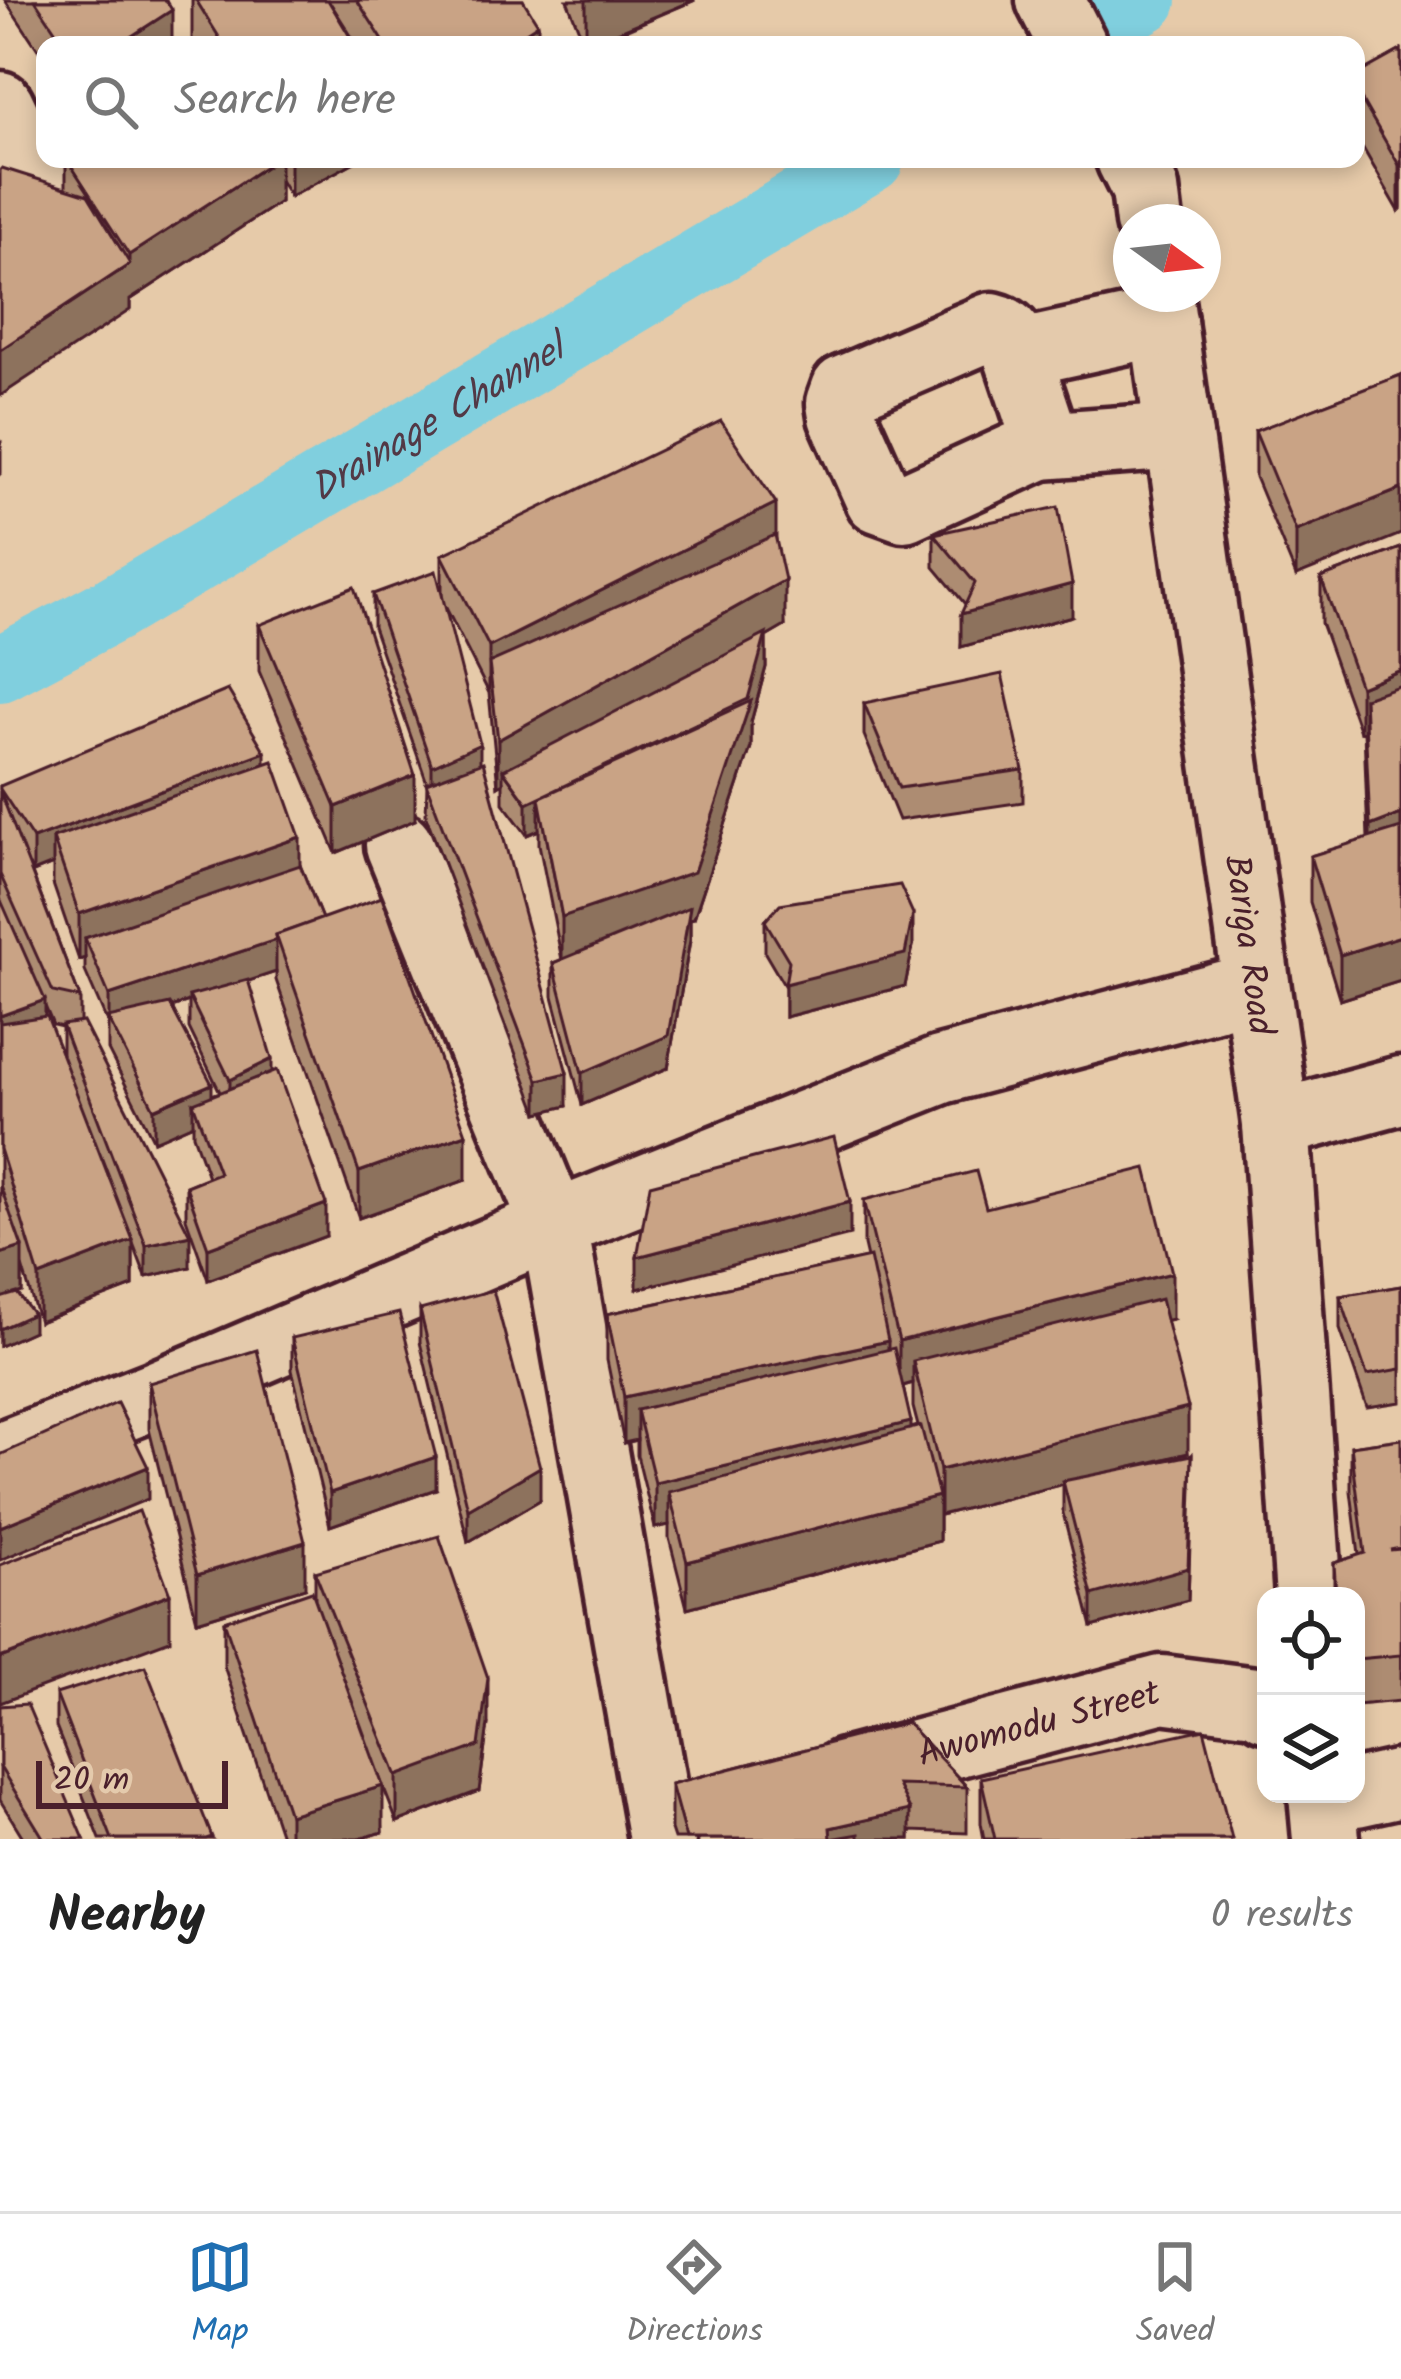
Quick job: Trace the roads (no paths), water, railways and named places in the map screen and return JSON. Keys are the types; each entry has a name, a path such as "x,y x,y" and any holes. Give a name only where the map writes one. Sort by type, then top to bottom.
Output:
{"street":[{"path":"1050,0 1068,36"},
{"path":"0,104 39,187"},
{"path":"1018,354 1149,312"},
{"name":"Bariga Road","path":"1162,312 1276,1124 1308,1587"},
{"path":"1040,446 1041,426 1018,354 1004,329 992,326 844,389 840,403 879,500 904,508 1040,446 1179,436"},
{"path":"399,844 554,1225 658,1827"},
{"path":"0,1456 941,1070 1256,986"},
{"path":"1276,1124 1401,1090"},
{"name":"Awomodu Street","path":"796,1785 1162,1689 1257,1701"},
{"path":"1365,1793 1401,1783"}],"waterway":[{"name":"Drainage Channel","path":"1082,36 1144,0"},
{"name":"Drainage Channel","path":"0,669 113,609 856,168"}]}
